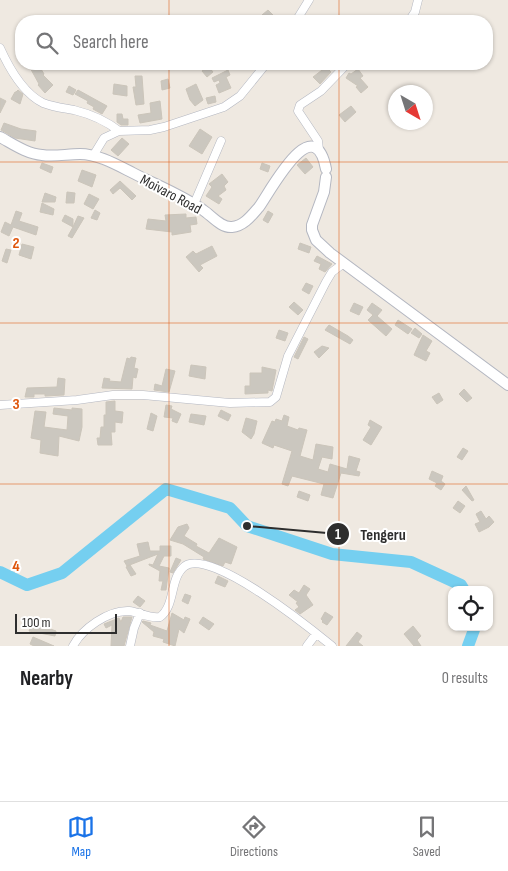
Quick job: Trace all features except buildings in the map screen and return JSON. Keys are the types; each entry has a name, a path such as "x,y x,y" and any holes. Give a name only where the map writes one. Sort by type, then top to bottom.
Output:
{"street":[{"path":"300,15 309,0"},
{"path":"413,15 418,0"},
{"path":"0,48 18,78 41,101 50,105 90,114 119,131"},
{"path":"93,156 100,142 119,131 150,130 164,127 224,107 240,96 261,70"},
{"path":"341,70 321,91 300,105 298,111 318,141 326,173 324,192 312,230 316,240 508,385"},
{"name":"Moivaro Road","path":"0,137 24,150 41,155 82,154 93,156 125,169 194,204 227,226 239,225 249,218 283,170 299,152 310,147 319,150"},
{"path":"194,204 221,141"},
{"path":"0,404 77,400 113,395 143,395 230,403 270,402 276,397 290,351 326,282 332,272 344,263"},
{"path":"73,646 87,630 105,618 123,611 157,618 163,614 168,606 180,572 187,565 200,564 221,570 243,581 332,646"},
{"path":"130,646 140,613"},
{"path":"307,646 316,634"}],"waterway":[{"path":"0,572 27,585 62,573 166,489 230,508 247,526 332,554 411,562 462,586"},
{"path":"468,646 474,631"}],"place":[{"name":"Tengeru","path":"247,526"}]}
